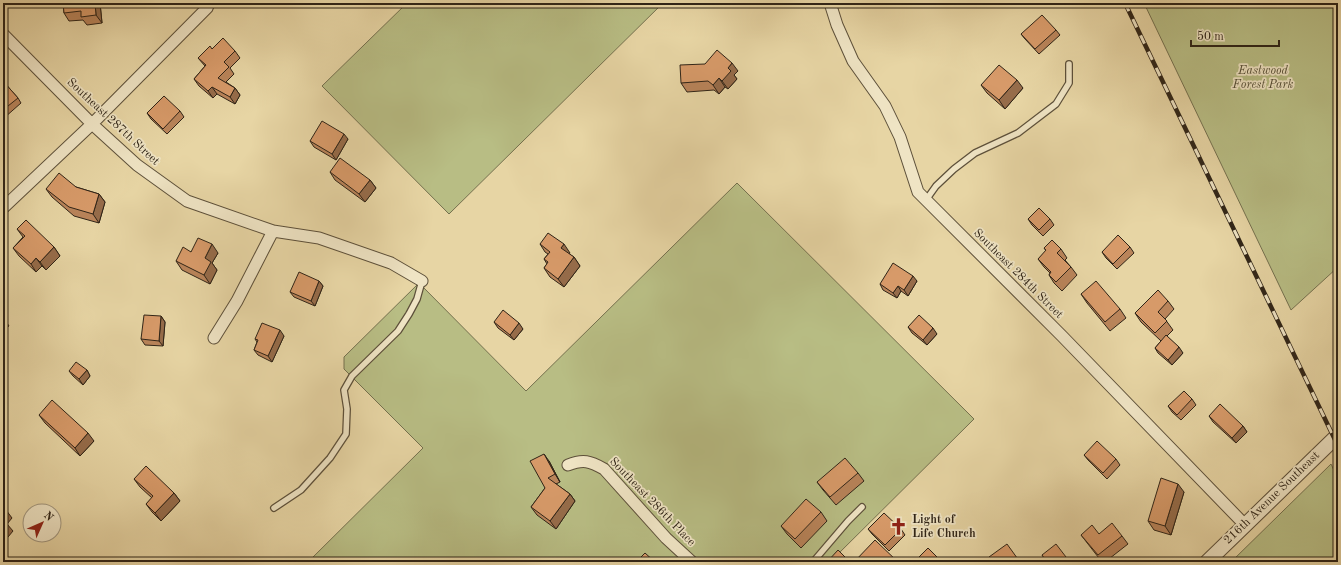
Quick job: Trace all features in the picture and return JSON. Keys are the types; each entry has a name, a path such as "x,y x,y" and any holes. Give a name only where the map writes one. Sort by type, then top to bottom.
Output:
{"street":[{"path":"3,208 92,124 207,8 209,3"},
{"name":"Southeast 284th Street","path":"830,3 836,25 853,61 885,106 900,137 918,192 1062,336 1244,525"},
{"name":"Southeast 287th Street","path":"3,34 92,124 137,166 187,201 273,231 319,238 391,263 422,281"},
{"path":"214,338 237,301 273,231"},
{"name":"216th Avenue Southeast","path":"1207,562 1338,435"},
{"name":"Southeast 286th Place","path":"568,465 577,461 592,462 604,469 666,538 692,562"}],"lane":[{"path":"926,200 936,186 954,169 975,153 1018,133 1056,104 1069,84 1069,64"},
{"path":"274,508 301,490 330,458 346,434 347,409 344,390 352,376 398,331 417,299 422,281"},
{"path":"813,562 862,507"}],"green space":[{"path":"407,3 663,3 449,214 322,86"},
{"name":"Eastwood Forest Park","path":"1144,3 1338,3 1338,267 1291,310"},
{"path":"737,183 974,419 830,562 308,562 423,448 344,369 344,357 419,283 526,391"},
{"path":"1331,464 1338,479 1338,562 1231,562"}],"building":[{"path":"63,3 95,3 96,15 81,17 81,11 64,13"},
{"path":"1042,15 1056,30 1035,49 1021,34"},
{"path":"223,38 235,51 224,62 229,67 218,78 235,88 230,97 212,87 208,91 194,79 206,65 198,58 210,46 212,49"},
{"path":"717,50 732,63 728,68 731,71 722,81 719,78 713,85 708,81 681,83 680,65 705,64"},
{"path":"999,65 1017,80 999,100 981,85"},
{"path":"3,81 18,98 3,110"},
{"path":"164,96 180,111 163,129 147,113"},
{"path":"322,121 344,134 332,154 310,141"},
{"path":"340,158 370,180 359,194 330,172"},
{"path":"59,173 76,187 99,194 93,214 69,207 46,189"},
{"path":"1039,208 1050,219 1039,230 1028,219"},
{"path":"26,220 54,247 40,262 36,258 31,264 13,248 25,236 17,229"},
{"path":"548,233 564,244 561,248 574,257 558,279 544,268 548,262 544,259 550,252 540,244"},
{"path":"1118,235 1130,247 1113,264 1102,252"},
{"path":"198,238 212,244 205,258 211,262 204,275 176,261 183,247 191,252"},
{"path":"1052,240 1061,249 1057,253 1071,267 1056,282 1049,275 1051,272 1038,259 1046,250 1044,248"},
{"path":"893,263 913,276 904,290 898,286 893,293 880,284"},
{"path":"299,272 319,281 311,301 290,292"},
{"path":"1096,281 1120,309 1105,322 1081,294"},
{"path":"1158,290 1168,301 1158,312 1167,321 1155,333 1135,313"},
{"path":"503,310 519,323 510,335 494,322"},
{"path":"144,315 161,316 159,341 141,339"},
{"path":"919,315 933,328 923,340 908,327"},
{"path":"262,323 280,330 268,356 254,350 258,340 255,339"},
{"path":"1166,335 1179,347 1168,360 1155,348"},
{"path":"76,362 87,370 79,379 69,371"},
{"path":"1184,391 1192,399 1177,415 1168,406"},
{"path":"52,400 88,433 75,448 39,415"},
{"path":"1220,404 1243,426 1232,438 1209,416"},
{"path":"1097,441 1116,459 1103,473 1084,455"},
{"path":"544,454 555,474 548,478 570,494 550,521 531,507 545,488 530,461"},
{"path":"845,458 858,473 830,497 817,482"},
{"path":"146,466 174,493 155,513 146,504 153,496 134,479"},
{"path":"1161,478 1178,484 1165,526 1148,521"},
{"path":"806,499 821,512 795,539 781,526"},
{"path":"3,507 6,510 3,514"},
{"path":"884,513 901,529 885,545 868,529"},
{"path":"3,520 7,523 3,528"},
{"path":"1112,523 1122,536 1098,555 1081,535 1092,525 1099,534"},
{"path":"875,540 898,562 854,562"},
{"path":"1007,544 1020,562 992,562 989,557"},
{"path":"1056,544 1066,557 1060,562 1047,562 1042,555"},
{"path":"928,548 942,562 920,562 917,559"},
{"path":"838,550 850,562 827,562"},
{"path":"645,553 655,562 636,562"}],"railway":[{"path":"1125,3 1338,446"}],"place":[{"name":"Light of Life Church","path":"899,527"}]}
